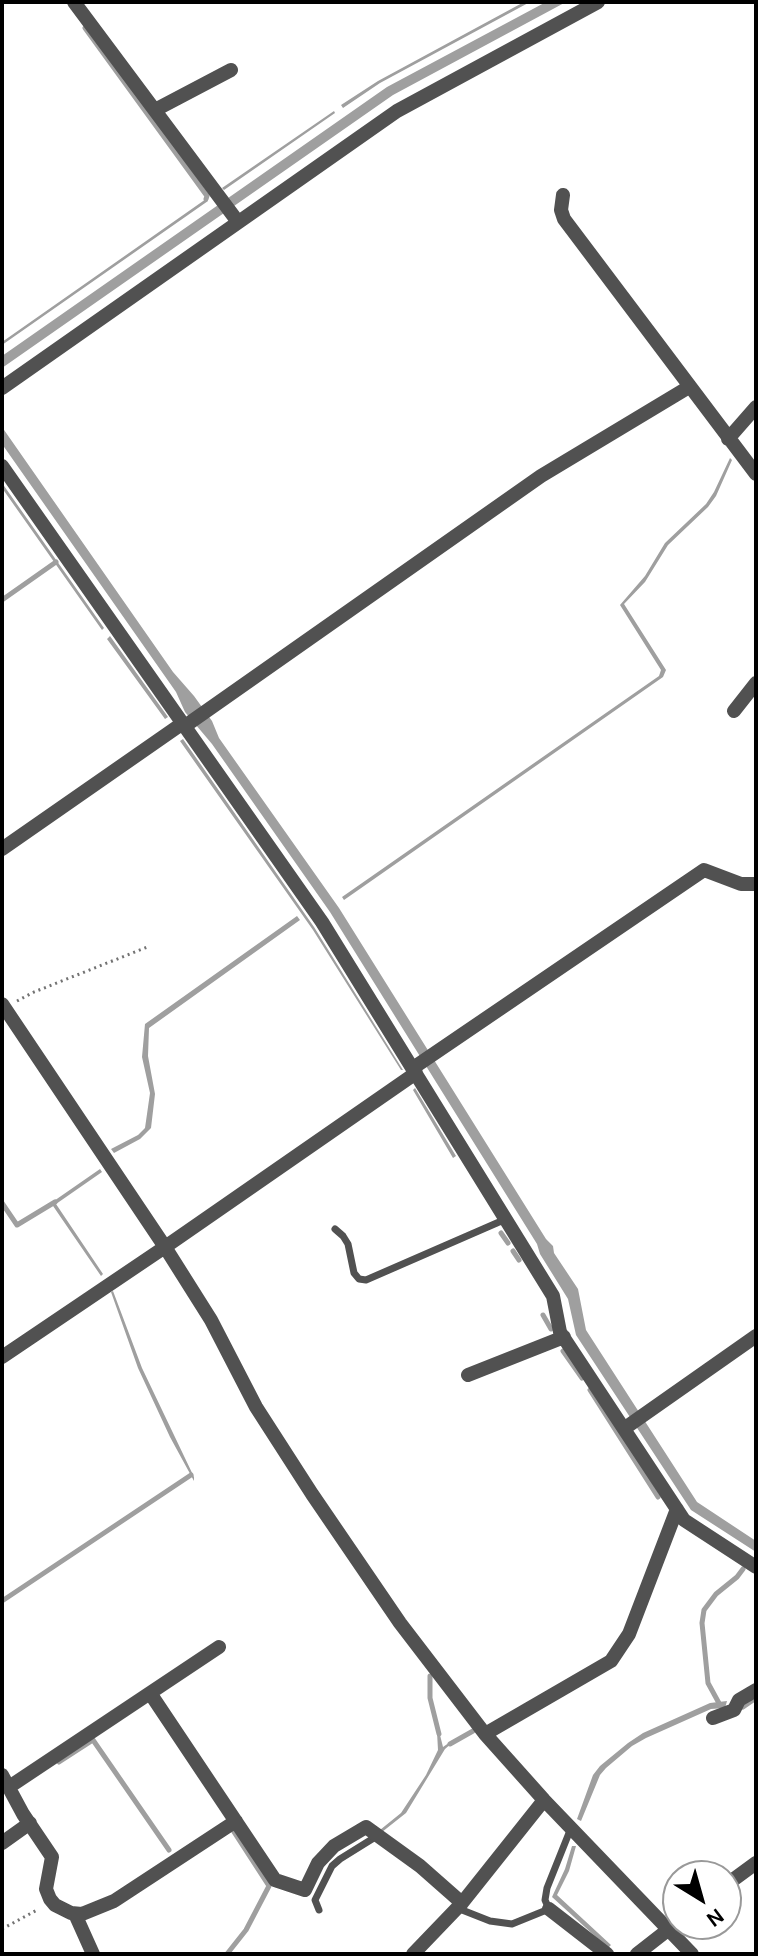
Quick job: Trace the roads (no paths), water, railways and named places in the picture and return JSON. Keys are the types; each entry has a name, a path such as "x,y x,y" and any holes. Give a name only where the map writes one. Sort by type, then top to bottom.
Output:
{"street":[{"path":"74,2 230,211"},
{"path":"2,388 230,211 397,111 598,2"},
{"path":"119,61 141,67"},
{"path":"155,110 231,70"},
{"path":"563,195 561,210 564,219 756,474"},
{"path":"2,849 207,711 541,476 689,387"},
{"path":"728,439 756,407"},
{"path":"2,466 186,724 322,922 553,1296 560,1332 633,1422 684,1520 756,1567"},
{"path":"734,711 756,683"},
{"path":"2,1357 165,1247 704,870 741,884 756,884"},
{"path":"3,1006 165,1247 211,1320 256,1407 400,1623 485,1734 544,1800 662,1915"},
{"path":"633,1422 756,1336"},
{"path":"468,1375 564,1337"},
{"path":"485,1734 611,1661 629,1634 677,1509"},
{"path":"219,1647 5,1781 52,1857 46,1889 50,1899 55,1905 75,1914 114,1901 236,1821"},
{"path":"713,1718 734,1710 739,1700 756,1690"},
{"path":"150,1693 275,1880 305,1890 318,1863 334,1846 366,1827 420,1866 460,1906"},
{"path":"413,1954 460,1906 544,1800"},
{"path":"2,1843 30,1823"},
{"path":"549,1909 607,1954"},
{"path":"75,1914 93,1954"},
{"path":"637,1954 662,1935"}],"lane":[{"path":"335,1229 348,1244 354,1273 359,1279 366,1280 506,1219"},
{"path":"460,1906 490,1921 512,1924 549,1909 545,1900 547,1888 571,1828"},
{"path":"319,1910 315,1900 332,1866 377,1836"}],"waterway":[{"path":"85,28 207,196 206,199"},
{"path":"2,600 56,562"},
{"path":"2,1203 17,1225 55,1202"},
{"path":"501,1233 508,1243"},
{"path":"513,1251 519,1260"},
{"path":"543,1315 551,1329"},
{"path":"563,1351 582,1378"},
{"path":"590,1390 658,1497"},
{"path":"2,1601 191,1475"},
{"path":"720,1705 708,1683 702,1623 704,1610 743,1569"},
{"path":"430,1676 430,1698 439,1734"},
{"path":"743,1707 756,1698"},
{"path":"450,1744 473,1731"},
{"path":"59,1762 93,1740 169,1850"},
{"path":"227,1954 246,1930 269,1886 234,1832"}]}
